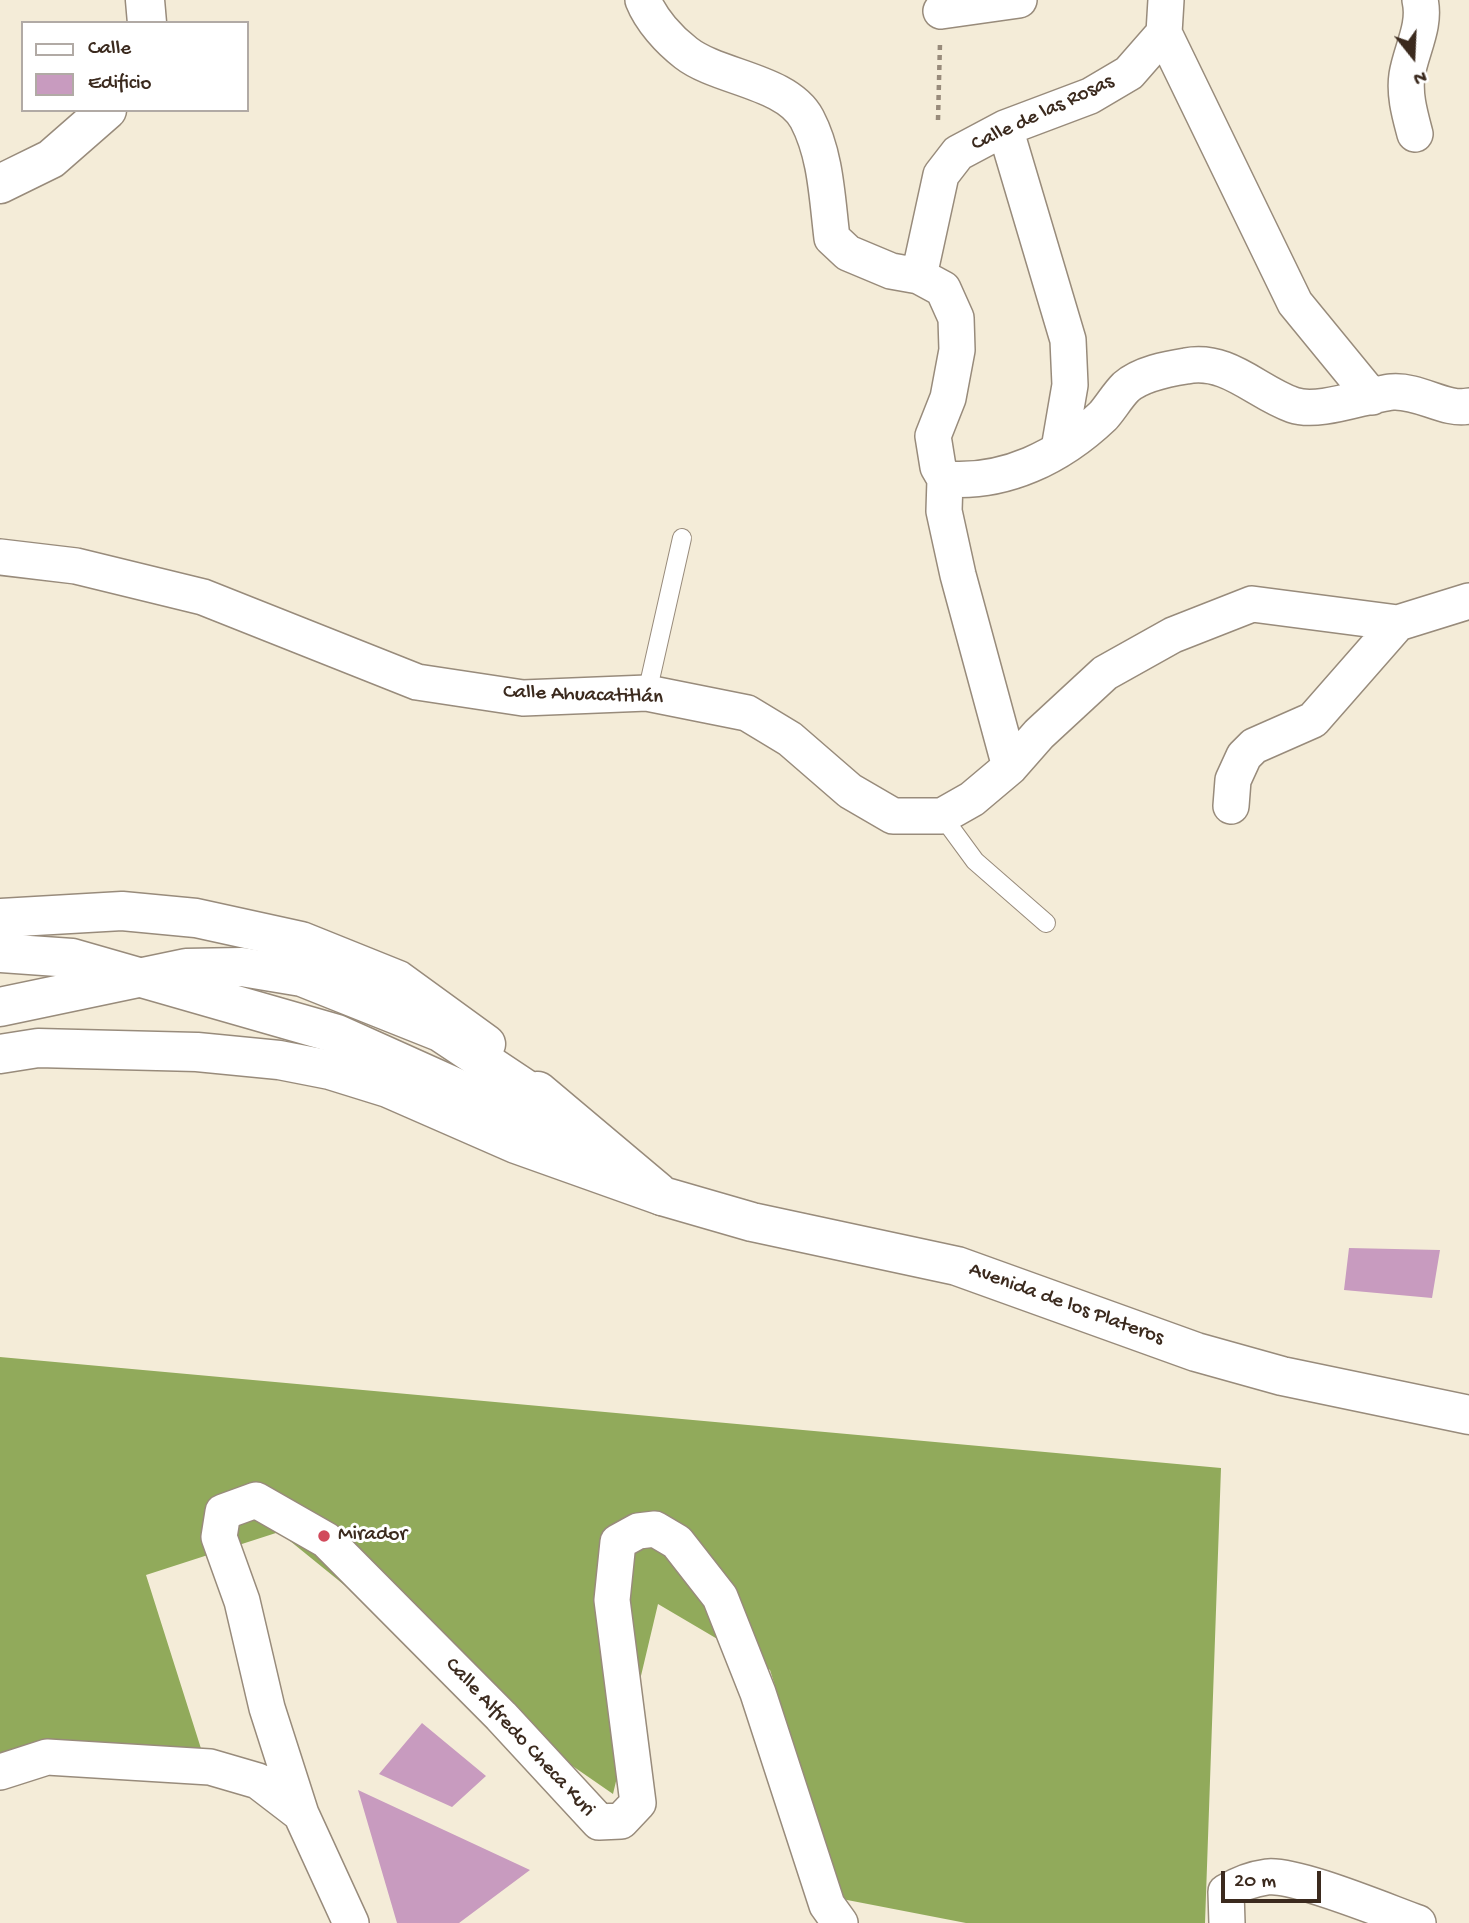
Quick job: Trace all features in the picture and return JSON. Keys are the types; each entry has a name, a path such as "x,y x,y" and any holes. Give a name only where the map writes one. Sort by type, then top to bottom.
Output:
{"main road":[{"path":"145,0 147,21"},
{"path":"0,184 51,159 105,112"},
{"path":"0,918 122,911 196,918 301,941 398,980 482,1041 562,1114 662,1196"},
{"path":"0,953 72,958 132,978 337,1034 466,1092 512,1121 662,1196"},
{"path":"0,1007 186,968 242,967 302,976 440,1032 562,1114"},
{"path":"0,1054 38,1048 197,1052 279,1060 330,1070 388,1088 516,1144 662,1196"},
{"name":"Avenida de los Plateros","path":"662,1196 752,1222 957,1266 1196,1352 1270,1373 1469,1415"}],"street":[{"path":"941,10 1019,0"},
{"path":"1415,134 1407,99 1406,78 1418,36 1422,10 1420,0"},
{"path":"653,5 687,54 776,91 806,116 821,155 832,238 848,253 880,266 919,276 943,289 956,318 957,350 948,398 933,436 938,467 945,479 944,511 955,563 1010,767"},
{"path":"1165,17 1295,303 1372,397"},
{"name":"Calle de las Rosas","path":"919,276 941,175 958,153 1005,128 1090,96 1129,74 1165,17"},
{"path":"1005,128 1068,340 1070,385 1059,449"},
{"path":"945,479 971,481 1025,470 1059,449 1102,416 1137,379 1188,365 1221,366 1295,406 1393,392 1426,396 1457,409 1469,406"},
{"name":"Calle Ahuacatitlán","path":"0,557 76,566 203,597 417,682 523,698 647,693 747,713 790,739 850,791 893,816 942,816"},
{"path":"942,816 972,799 1010,767 1040,734 1105,673 1173,635 1252,604 1398,623 1469,601"},
{"path":"1231,806 1233,780 1244,756 1254,746 1313,720 1398,623"},
{"name":"Calle Alfredo Checa Kuri","path":"351,1923 301,1814 267,1708 242,1601 219,1537 223,1511 256,1500 326,1540 501,1716 599,1822 621,1821 638,1803 612,1600 618,1542 638,1531 654,1529 677,1542 720,1597 758,1693 827,1905 840,1923"},
{"path":"0,1772 47,1757 210,1767 258,1781 301,1814"},
{"path":"1227,1923 1226,1892 1241,1883 1270,1876 1325,1890 1418,1923"}],"lane":[{"path":"647,693 682,538"},
{"path":"942,816 975,861 1046,923"}],"path":[{"path":"938,120 941,10"}],"green space":[{"path":"0,1357 1221,1468 1205,1923 966,1923 842,1899 770,1670 658,1604 613,1794 535,1740 279,1532 146,1575 204,1758 31,1766 0,1785"}],"building":[{"path":"1349,1248 1440,1250 1432,1298 1344,1290"},
{"path":"422,1723 486,1776 452,1807 379,1774"},
{"path":"358,1790 530,1870 459,1923 397,1923"}],"place":[{"name":"Mirador","path":"324,1536"}]}
